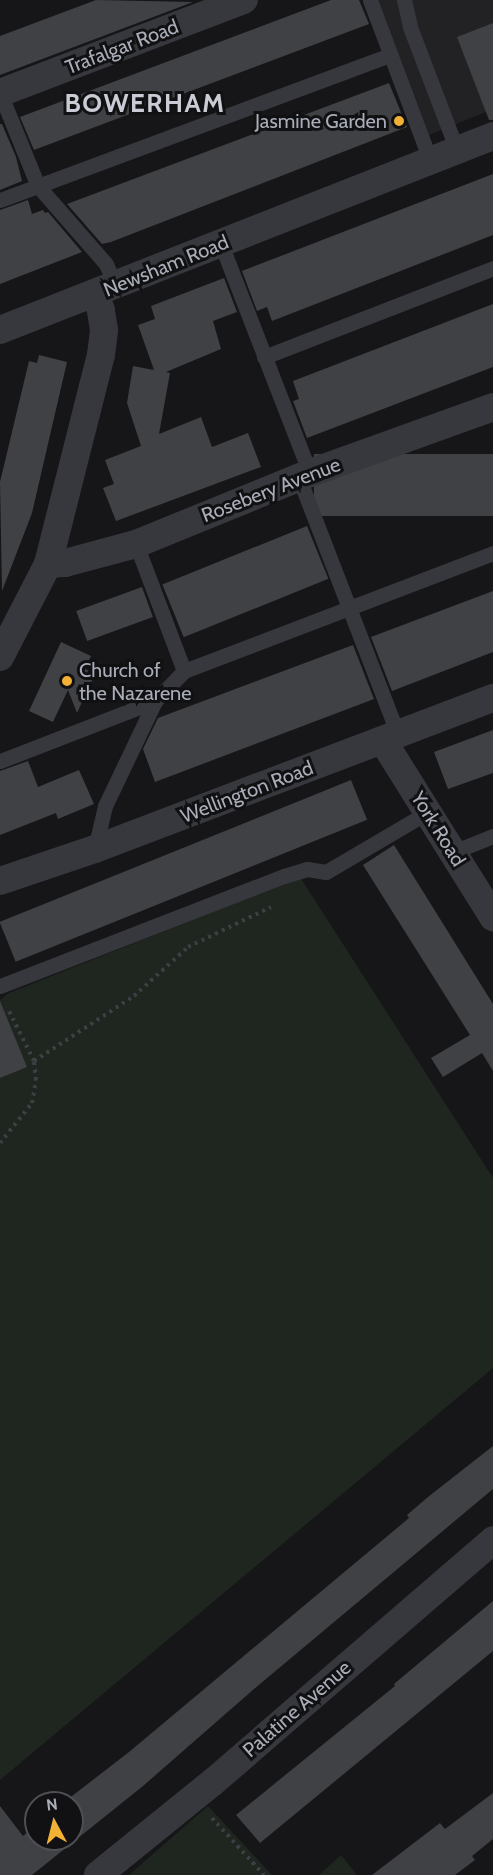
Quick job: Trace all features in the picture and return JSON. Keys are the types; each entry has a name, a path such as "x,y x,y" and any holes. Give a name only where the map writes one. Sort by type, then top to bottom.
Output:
{"street":[{"name":"Trafalgar Road","path":"0,93 244,0"},
{"name":"Newsham Road","path":"0,657 48,564 101,355 104,330 101,310 106,290 493,136"},
{"path":"0,330 106,290"},
{"name":"Rosebery Avenue","path":"48,564 65,563 136,543 304,476 493,407"},
{"name":"Wellington Road","path":"0,880 95,849 493,698"},
{"name":"York Road","path":"390,738 428,812 493,917"},
{"name":"Palatine Avenue","path":"98,1875 194,1797 493,1540"}],"lane":[{"path":"370,0 430,160"},
{"path":"404,0 410,27 457,150"},
{"path":"0,200 390,55"},
{"path":"0,93 38,186 106,264 106,290"},
{"path":"221,244 264,357 350,609 390,738"},
{"path":"264,357 493,268"},
{"path":"136,543 184,671"},
{"path":"95,849 105,806 155,701 184,671 493,552"},
{"path":"0,760 155,701"},
{"path":"0,987 284,876 307,869 326,872 428,812"},
{"path":"453,852 493,836"}],"path":[{"path":"34,1061 134,996 188,947 278,904"},
{"path":"0,1143 32,1103 36,1080 34,1061 5,1003"},
{"path":"194,1797 264,1875"}],"shaded area":[{"path":"378,0 493,0 493,109 429,135"},
{"path":"300,877 493,1178 493,1368 0,1780 0,1000 9,993"},
{"path":"208,1806 272,1875 129,1875 200,1813"},
{"path":"341,1855 357,1875 319,1875"}],"building":[{"path":"96,0 193,2 0,75 0,36"},
{"path":"331,0 359,0 369,24 34,150 20,117"},
{"path":"493,23 493,120 489,120 457,37"},
{"path":"389,83 407,127 111,242 102,244 67,204"},
{"path":"0,124 16,157 22,181 0,190"},
{"path":"493,174 493,235 272,321 267,307 257,311 242,271"},
{"path":"28,200 32,214 43,210 45,213 48,212 82,252 0,284 0,210"},
{"path":"224,278 237,312 213,321 221,349 166,372 170,373 159,434 201,417 212,447 248,433 261,467 116,521 103,488 114,484 105,460 141,446 127,403 133,366 154,370 138,325 155,319 151,306"},
{"path":"493,304 493,367 307,438 293,401 299,399 293,381"},
{"path":"39,355 67,362 32,513 2,591 0,482 29,361 37,363"},
{"path":"314,454 493,454 493,516 314,516"},
{"path":"307,526 328,579 184,637 162,584"},
{"path":"142,587 153,617 87,641 76,611"},
{"path":"493,591 493,652 392,691 371,637"},
{"name":"Church of the Nazarene","path":"61,642 91,656 85,669 95,674 77,713 68,690 53,722 29,711"},
{"path":"353,645 374,699 155,782 143,749 158,718"},
{"path":"493,730 493,773 448,789 434,752"},
{"path":"28,761 38,787 79,770 94,804 58,819 56,813 0,835 0,771"},
{"path":"351,780 367,820 16,962 0,922"},
{"path":"394,845 493,1004 493,1071 482,1053 443,1077 431,1058 470,1035 363,865"},
{"path":"0,1001 27,1067 0,1078"},
{"path":"493,1446 493,1489 254,1689 143,1786 84,1833 84,1791 79,1791 129,1752 409,1518 407,1515"},
{"path":"493,1601 493,1651 260,1843 236,1815 395,1686 394,1684"},
{"path":"493,1793 493,1839 472,1856 475,1860 455,1875 372,1875 440,1823 445,1829"},
{"path":"0,1806 23,1836 24,1851 62,1851 32,1875 0,1875"}],"place":[{"name":"Jasmine Garden","path":"399,121"},
{"name":"Church of the Nazarene","path":"67,681"}],"district":[{"name":"BOWERHAM","path":"145,104"}]}
